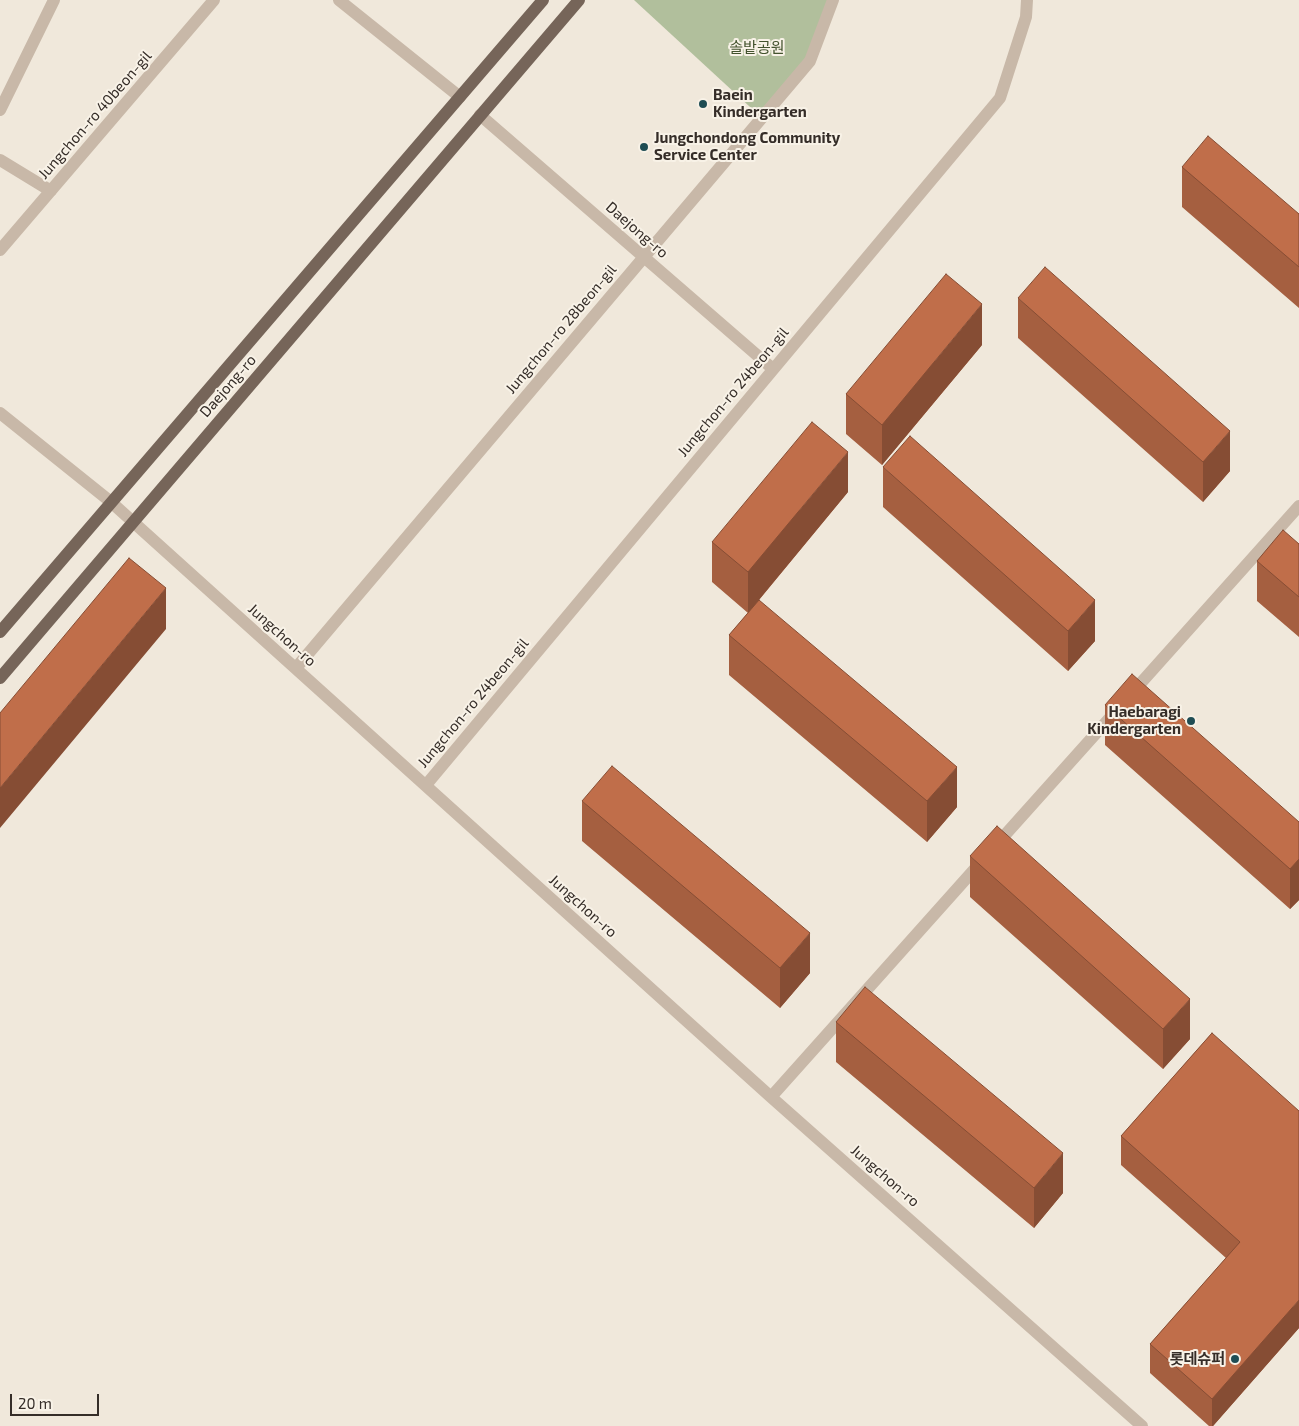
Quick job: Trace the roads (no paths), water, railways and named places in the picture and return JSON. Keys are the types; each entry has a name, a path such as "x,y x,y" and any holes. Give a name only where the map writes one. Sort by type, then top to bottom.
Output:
{"main road":[{"name":"Daejong-ro","path":"0,632 543,0"},
{"name":"Daejong-ro","path":"0,678 579,0"}],"street":[{"path":"0,110 54,0"},
{"name":"Jungchon-ro 40beon-gil","path":"0,250 214,0"},
{"path":"339,0 460,97"},
{"name":"Jungchon-ro 28beon-gil","path":"296,668 810,61 833,0"},
{"name":"Jungchon-ro 24beon-gil","path":"426,785 1000,98 1026,17 1027,0"},
{"name":"Daejong-ro","path":"480,115 773,370"},
{"path":"0,160 51,191"},
{"name":"Jungchon-ro","path":"0,413 111,502 771,1097 1142,1426"},
{"path":"771,1097 1299,506"}],"place":[{"name":"Baein Kindergarten","path":"703,104"},
{"name":"Jungchondong Community Service Center","path":"644,147"},
{"name":"Haebaragi Kindergarten","path":"1191,721"},
{"name":"롯데슈퍼","path":"1235,1359"}],"park label":[{"name":"솔밭공원","path":"757,48"}]}
